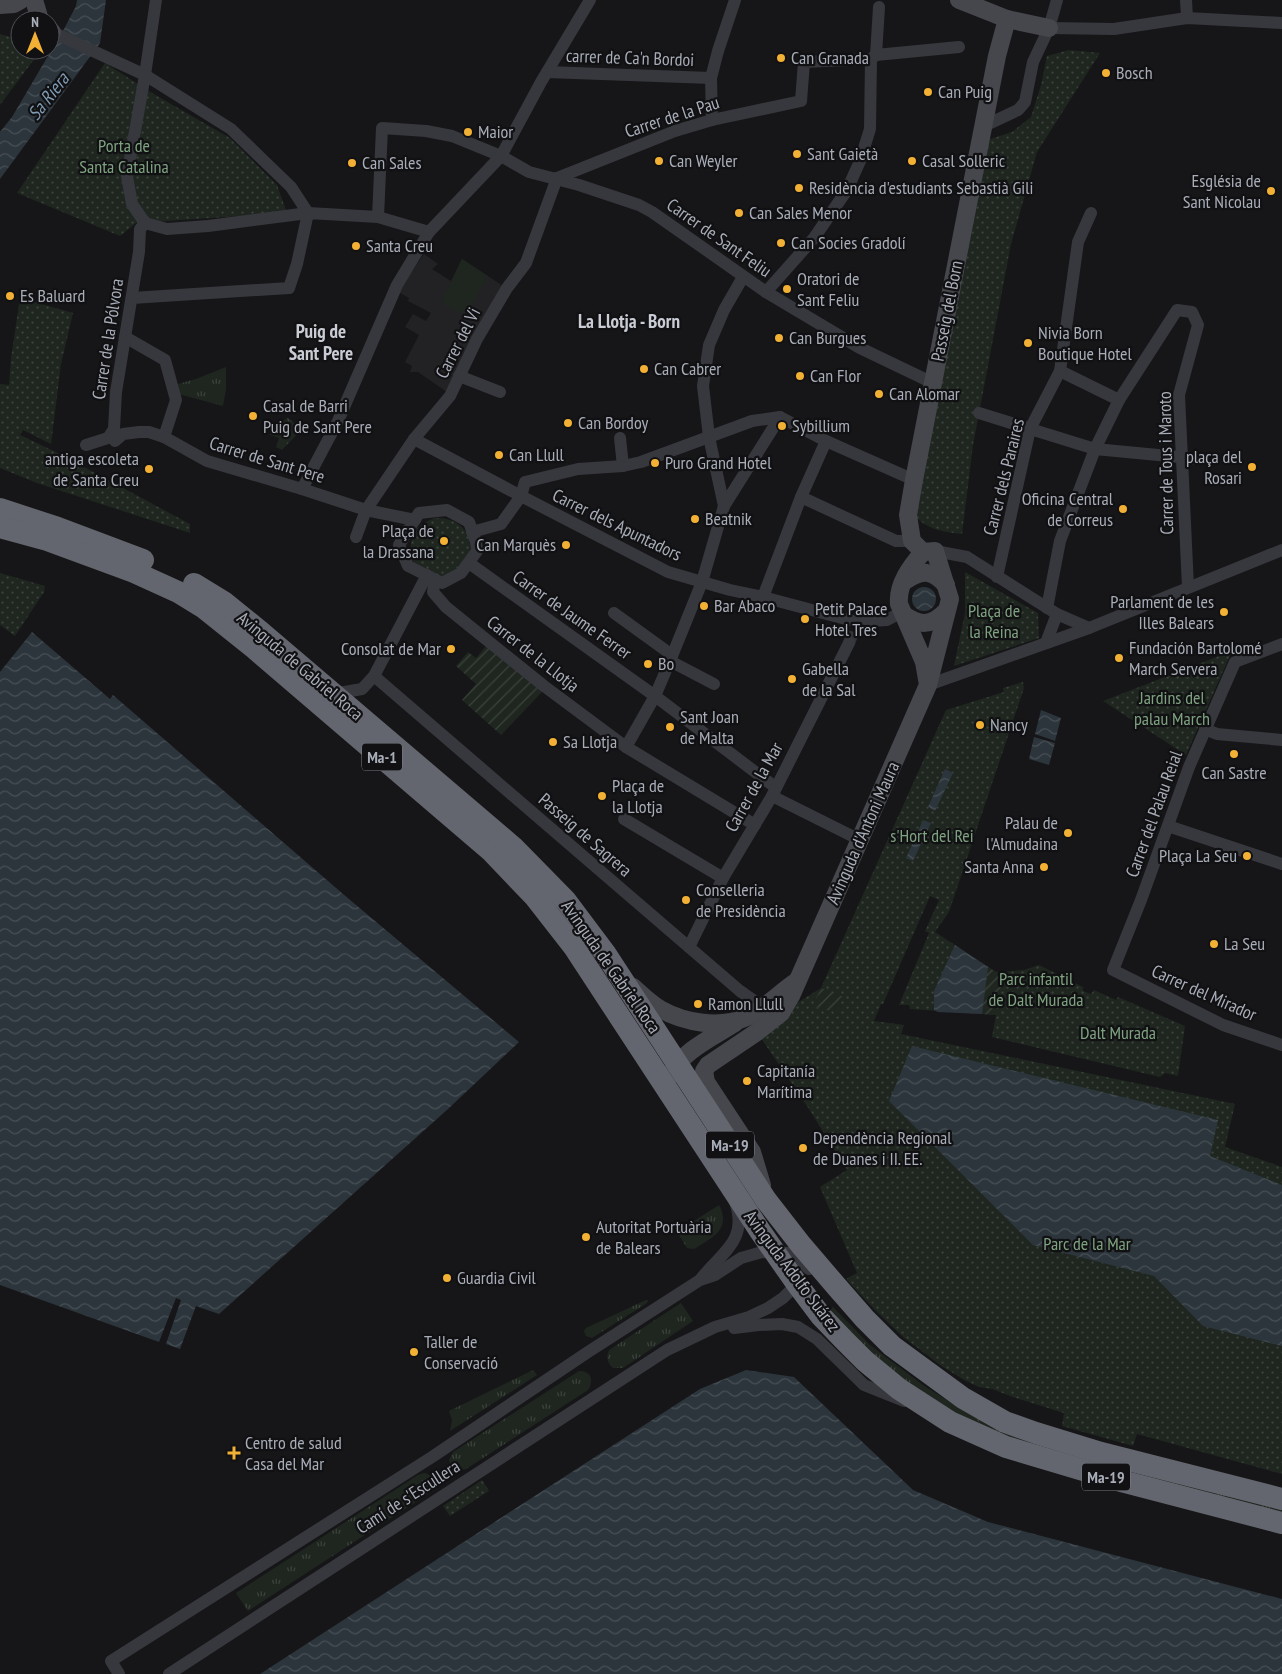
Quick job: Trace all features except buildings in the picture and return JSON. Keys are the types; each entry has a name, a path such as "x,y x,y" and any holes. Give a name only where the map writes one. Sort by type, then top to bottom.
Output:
{"highway":[{"name":"Avinguda de Gabriel Roca","path":"0,509 114,548 158,566 198,586 237,612 513,847 555,888 585,925 694,1090"},
{"name":"Avinguda de Gabriel Roca","path":"0,527 61,545 164,585 204,608 254,648 467,830 525,886 574,947 673,1099"},
{"name":"Avinguda Adolfo Suárez","path":"694,1090 766,1200 802,1265 832,1328 865,1361 898,1389 937,1414 978,1435 1035,1457 1282,1523"},
{"name":"Avinguda Adolfo Suárez","path":"673,1099 774,1252 802,1265 865,1319 892,1346 963,1398 1005,1422 1036,1433 1093,1450 1282,1499"}],"street":[{"path":"0,5 14,4 21,0"},
{"path":"156,0 127,176 132,204 145,223 167,229 208,226 308,213 378,217 429,232"},
{"path":"302,489 338,421 398,285 429,232 501,156 547,72 590,0"},
{"path":"712,120 711,78 735,0"},
{"path":"959,0 1006,19 1049,28 1114,29 1187,18 1282,23"},
{"path":"984,126 1018,110 1026,102 1033,62 1049,28 1057,0"},
{"path":"1186,0 1187,18"},
{"path":"766,292 814,238 847,190 860,161 870,129 878,7"},
{"name":"Passeig del Born","path":"923,548 908,516 997,56 1006,19"},
{"path":"60,33 145,74 231,129 291,187 308,213 297,264 289,288 132,298"},
{"path":"874,57 958,47"},
{"name":"Carrer de la Pau","path":"557,178 675,131 712,120 801,101 804,62 874,57"},
{"name":"carrer de Ca'n Bordoi","path":"547,72 711,78"},
{"name":"Carrer de Sant Feliu","path":"378,217 382,128 426,131 452,136 501,156 529,172 557,178 639,205 652,212 766,292 860,348 933,383"},
{"name":"Carrer del Vi","path":"356,537 366,510 414,439 450,396 477,339 507,288 526,263 557,178"},
{"name":"Carrer dels Paraires","path":"997,577 1030,429 1060,372 1078,242 1091,213"},
{"name":"Carrer de la Pólvora","path":"86,445 108,438 114,429 116,392 139,252 140,229 145,223"},
{"path":"724,506 709,436 703,386 709,345 724,310 743,277"},
{"name":"Carrer de Tous i Maroto","path":"1119,400 1177,310 1192,312 1198,325 1179,395 1188,587"},
{"path":"125,337 165,360 176,400 164,437"},
{"path":"1046,643 1052,611 1060,541 1095,450 1119,400 1060,372"},
{"path":"459,376 500,392"},
{"path":"979,413 1095,450 1200,459"},
{"path":"626,747 655,696 702,582 724,506 780,417"},
{"path":"472,532 501,524 521,496 525,482 578,469 623,466 641,462 752,421 780,417 826,441 914,480"},
{"name":"Carrer de Sant Pere","path":"115,441 123,434 150,432 164,437 207,462 302,489 366,510 415,520"},
{"path":"620,438 623,466"},
{"name":"Carrer dels Apuntadors","path":"414,439 668,572 856,624 887,620 903,613"},
{"path":"763,597 801,496 826,441"},
{"path":"801,496 896,541 968,557 1052,611 1089,628"},
{"path":"448,510 469,522 477,551 461,573 442,583 408,566 399,545 415,520 418,513 448,510"},
{"path":"923,548 900,587 898,604 924,662 928,685"},
{"path":"923,548 946,585 950,599 945,612 944,623 928,685"},
{"path":"928,685 1089,628 1282,550"},
{"name":"Carrer de Jaume Ferrer","path":"468,563 655,696 774,792 860,840"},
{"path":"905,580 915,574 927,572 938,576 946,585"},
{"path":"333,694 362,689 374,676 431,577"},
{"name":"Carrer de la Llotja","path":"431,577 433,592 446,608 544,686 626,747 755,825"},
{"path":"903,613 914,622 925,623 936,620 945,612"},
{"path":"614,613 671,658 714,684"},
{"name":"Carrer de la Mar","path":"688,947 723,878 774,792 849,643"},
{"name":"Carrer del Palau Reial","path":"1113,970 1189,767 1235,662 1282,644"},
{"name":"Passeig de Sagrera","path":"374,676 766,1015"},
{"name":"Avinguda d'Antoni Maura","path":"766,1015 781,1013 786,1006 928,685"},
{"path":"1205,729 1217,734 1282,740"},
{"path":"624,819 723,878"},
{"path":"1168,826 1282,864"},
{"name":"Carrer del Mirador","path":"1113,970 1223,1025 1282,1045"},
{"path":"621,978 656,1006 684,1019 722,1023 766,1015"},
{"path":"766,1015 708,1065 705,1068 704,1074 706,1082 752,1152 766,1200"},
{"path":"673,1099 670,1090 670,1080 677,1064 686,1054 740,1020"},
{"path":"700,1280 709,1268 722,1258 730,1248 738,1230 739,1223 736,1208 727,1181"},
{"path":"119,1674 111,1661 432,1458 588,1352 700,1280 715,1275 741,1258 762,1252 774,1252"},
{"path":"695,1336 715,1327 749,1317 783,1298 802,1265"},
{"path":"695,1336 747,1326 792,1325 805,1330 817,1339 864,1385 937,1414"},
{"name":"Camí de s'Escullera","path":"170,1674 667,1350 695,1336"}],"shaded area":[{"path":"424,254 438,264 432,269 451,281 462,259 503,286 447,392 418,372 410,372 412,366 405,362 419,335 405,327 413,314 426,321 431,313 408,301 409,298 398,292"}],"green space":[{"path":"0,34 10,37 10,60 34,60 0,105"},
{"path":"1069,50 1100,53 1037,152 1011,244 973,445 962,534 937,530 920,521 915,516 984,141 1012,132 1031,117 1041,85 1047,56"},
{"name":"Porta de Santa Catalina","path":"105,63 152,93 230,138 277,185 287,213 136,223 120,236 17,193"},
{"path":"462,259 488,276 465,315 441,303"},
{"path":"20,298 73,313 61,364 51,444 23,430 20,435 56,452 190,524 190,533 37,483 0,468 0,384 9,385"},
{"path":"226,367 226,389 223,406 177,395 174,385 196,379"},
{"path":"288,418 302,429 282,450 276,447 279,438 270,435 273,427 283,425 283,421"},
{"path":"434,518 448,519 460,525 470,541 470,552 467,562 442,578 417,566 411,553 411,542 417,529"},
{"name":"Plaça de la Reina","path":"965,572 1038,613 1039,638 954,666 965,613"},
{"path":"0,573 45,586 44,592 15,636 0,625"},
{"path":"486,646 542,692 501,735 462,700 476,684 456,666 468,652 476,658"},
{"name":"Jardins del palau March","path":"1232,651 1186,755 1103,701"},
{"name":"Parc de la Mar","path":"1023,682 1024,688 949,912 935,932 996,972 1024,970 1039,965 1083,987 1083,991 1091,994 1094,990 1116,1000 1118,997 1185,1026 1178,1076 1165,1073 1160,1077 992,1037 996,1015 910,1009 909,1005 899,1005 929,933 925,931 939,900 930,896 874,1021 904,1025 901,1034 1235,1104 1225,1147 1282,1167 1282,1474 1137,1434 1133,1446 1062,1426 1064,1413 992,1389 979,1387 966,1381 940,1365 903,1337 846,1279 857,1273 820,1187 847,1170 757,1032 781,1013 821,988 946,710 1004,692 1003,688"},
{"path":"988,967 996,972 1004,972 996,1015 982,1014"},
{"path":"821,988 843,997 837,1012 812,1007"},
{"path":"719,1205 723,1220 722,1227 713,1237 694,1249 687,1248 677,1232"},
{"path":"648,1300 647,1303 592,1338 586,1336 584,1331 586,1328"},
{"path":"681,1303 693,1321 623,1368 613,1368 609,1364 609,1350"},
{"path":"833,1307 870,1345 923,1385 953,1404 1282,1508 1282,1514 1012,1439 948,1410 890,1370 829,1310"},
{"path":"533,1370 537,1375 450,1431 452,1420 449,1411"},
{"path":"579,1371 589,1374 591,1383 588,1390 466,1469 459,1471 452,1467 449,1460 453,1452"},
{"path":"424,1473 434,1480 431,1492 248,1611 236,1593 418,1475"},
{"path":"482,1480 489,1491 450,1516 443,1506"}],"water":[{"name":"Sa Riera","path":"77,0 106,0 100,43 0,179 0,132 12,117 46,60 60,60 60,36 76,6"},
{"path":"924,587 929,588 935,594 935,604 929,610 924,611 919,610 913,604 912,599 913,594 919,588"},
{"path":"32,632 110,699 113,695 343,894 519,1042 448,1109 219,1314 196,1306 180,1349 166,1344 181,1300 176,1298 159,1342 0,1285 0,672"},
{"path":"1041,710 1061,718 1055,741 1035,734"},
{"path":"1034,737 1055,743 1049,765 1029,759"},
{"path":"945,769 953,773 935,811 928,807"},
{"path":"923,820 931,823 913,861 906,858"},
{"path":"955,945 988,967 982,1014 938,1012 934,1010 934,991"},
{"path":"912,1046 1218,1120 1210,1156 1282,1185 1282,1346 1203,1326 1154,1276 1033,1245 889,1101"},
{"path":"746,1370 794,1377 913,1490 988,1522 1282,1599 1282,1674 260,1674 700,1389"}],"tunnel":[{"path":"849,643 856,625"}],"place":[{"name":"Can Granada","path":"781,58"},
{"name":"Bosch","path":"1106,73"},
{"name":"Can Puig","path":"928,92"},
{"name":"Maior","path":"468,132"},
{"name":"Sant Gaietà","path":"797,154"},
{"name":"Can Weyler","path":"659,161"},
{"name":"Casal Solleric","path":"912,161"},
{"name":"Can Sales","path":"352,163"},
{"name":"Residència d'estudiants Sebastià Gili","path":"799,188"},
{"name":"Església de Sant Nicolau","path":"1271,191"},
{"name":"Can Sales Menor","path":"739,213"},
{"name":"Can Socies Gradolí","path":"781,243"},
{"name":"Santa Creu","path":"356,246"},
{"name":"Oratori de Sant Feliu","path":"787,289"},
{"name":"Es Baluard","path":"10,296"},
{"name":"Can Burgues","path":"779,338"},
{"name":"Nivia Born Boutique Hotel","path":"1028,343"},
{"name":"Can Cabrer","path":"644,369"},
{"name":"Can Flor","path":"800,376"},
{"name":"Can Alomar","path":"879,394"},
{"name":"Casal de Barri Puig de Sant Pere","path":"253,416"},
{"name":"Can Bordoy","path":"568,423"},
{"name":"Sybillium","path":"782,426"},
{"name":"Can Llull","path":"499,455"},
{"name":"Puro Grand Hotel","path":"655,463"},
{"name":"plaça del Rosari","path":"1252,467"},
{"name":"antiga escoleta de Santa Creu","path":"149,469"},
{"name":"Oficina Central de Correus","path":"1123,509"},
{"name":"Beatnik","path":"695,519"},
{"name":"Plaça de la Drassana","path":"444,541"},
{"name":"Can Marquès","path":"566,545"},
{"name":"Bar Abaco","path":"704,606"},
{"name":"Parlament de les Illes Balears","path":"1224,612"},
{"name":"Petit Palace Hotel Tres","path":"805,619"},
{"name":"Consolat de Mar","path":"451,649"},
{"name":"Fundación Bartolomé March Servera","path":"1119,658"},
{"name":"Bo","path":"648,664"},
{"name":"Gabella de la Sal","path":"792,679"},
{"name":"Nancy","path":"980,725"},
{"name":"Sant Joan de Malta","path":"670,727"},
{"name":"Sa Llotja","path":"553,742"},
{"name":"Can Sastre","path":"1234,754"},
{"name":"Plaça de la Llotja","path":"602,796"},
{"name":"Palau de l'Almudaina","path":"1068,833"},
{"name":"Plaça La Seu","path":"1247,856"},
{"name":"Santa Anna","path":"1044,867"},
{"name":"Conselleria de Presidència","path":"686,900"},
{"name":"La Seu","path":"1214,944"},
{"name":"Ramon Llull","path":"698,1004"},
{"name":"Capitanía Marítima","path":"747,1081"},
{"name":"Dependència Regional de Duanes i II. EE.","path":"803,1148"},
{"name":"Autoritat Portuària de Balears","path":"586,1237"},
{"name":"Guardia Civil","path":"447,1278"},
{"name":"Taller de Conservació","path":"414,1352"},
{"name":"Centro de salud Casa del Mar","path":"234,1453"}],"district":[{"name":"La Llotja - Born","path":"629,321"},
{"name":"Puig de Sant Pere","path":"321,342"}],"park label":[{"name":"s'Hort del Rei","path":"932,836"},
{"name":"Parc infantil de Dalt Murada","path":"1036,990"},
{"name":"Dalt Murada","path":"1118,1033"}]}
